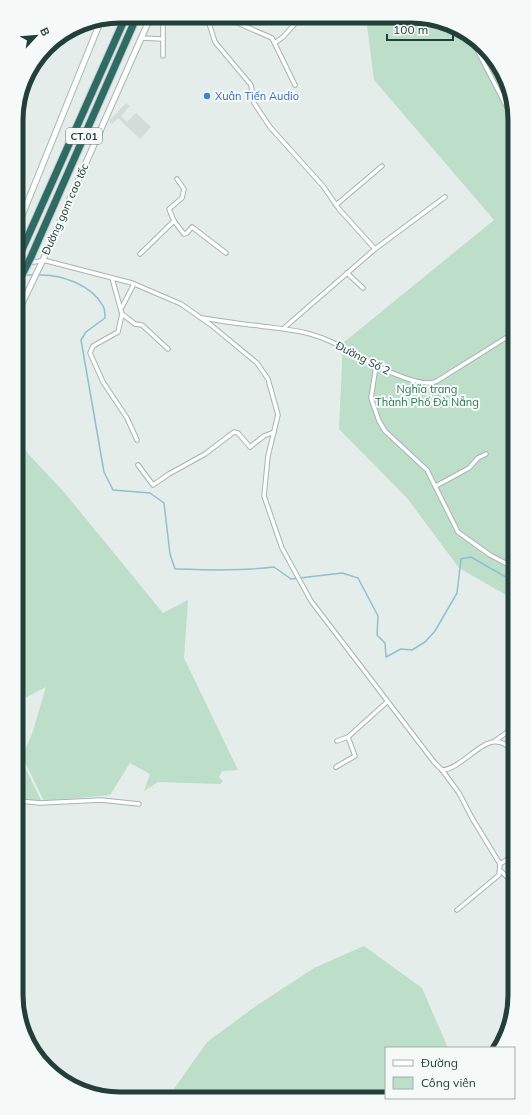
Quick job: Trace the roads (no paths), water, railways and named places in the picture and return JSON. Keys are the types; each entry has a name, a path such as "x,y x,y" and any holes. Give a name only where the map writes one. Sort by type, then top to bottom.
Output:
{"highway":[{"name":"CT.01","path":"23,248 123,23"},
{"name":"CT.01","path":"23,273 134,23"}],"main road":[{"name":"Đường gom cao tốc","path":"23,302 148,23"},
{"path":"23,213 99,26"}],"street":[{"path":"163,23 163,56"},
{"path":"209,23 215,42 251,85 254,103 270,127 323,186 336,205 375,249"},
{"path":"239,23 268,35 276,42 295,85"},
{"path":"276,42 283,37 296,23"},
{"path":"141,38 163,39"},
{"path":"476,48 507,106"},
{"path":"336,205 382,166"},
{"path":"177,179 184,189 182,198 170,209 174,221 184,234 188,233 192,227 226,253"},
{"path":"284,328 337,280 375,249 444,197"},
{"path":"140,254 174,221"},
{"path":"23,260 26,262 42,261 134,284 181,304 201,318 257,363 268,379 278,414 268,456 264,496 282,548 311,601 387,702 459,793 472,818 500,864 501,871 508,877"},
{"path":"347,273 363,288"},
{"path":"112,278 122,314 118,332 93,346 90,353 103,382 127,418 137,440"},
{"path":"122,307 134,284"},
{"path":"122,314 135,324 142,325 168,349"},
{"name":"Đường Số 2","path":"201,318 273,328 284,328 324,338 376,366 407,379 431,384 471,362 508,337"},
{"path":"376,366 371,398 379,421 385,431 427,470 458,532 508,564"},
{"path":"138,465 153,485 168,474 205,454 234,432 238,433 250,447 264,436 274,432"},
{"path":"436,486 469,468 478,458 486,454"},
{"path":"337,742 348,737 387,702"},
{"path":"442,770 452,767 486,745 494,742 508,732"},
{"path":"336,767 355,756 348,737"},
{"path":"494,742 502,743 508,747"},
{"path":"23,801 40,803 100,800 139,804"},
{"path":"500,864 508,859"},
{"path":"457,910 493,880 501,871"}],"waterway":[{"path":"24,275 34,275"},
{"path":"38,275 56,276 75,282 91,292 104,307 105,318 86,332 81,340 104,472 113,490 150,493 164,503 170,554 175,569 237,570 274,567 291,579 342,573 358,578 378,616 377,635 385,643 386,657 401,649 412,650 425,642 435,631 457,593 461,559 471,557 508,578"}],"place":[{"name":"Xuân Tiến Audio","path":"207,96"}],"park label":[{"name":"Nghĩa trang Thành Phố Đà Nẵng","path":"427,395"}]}
